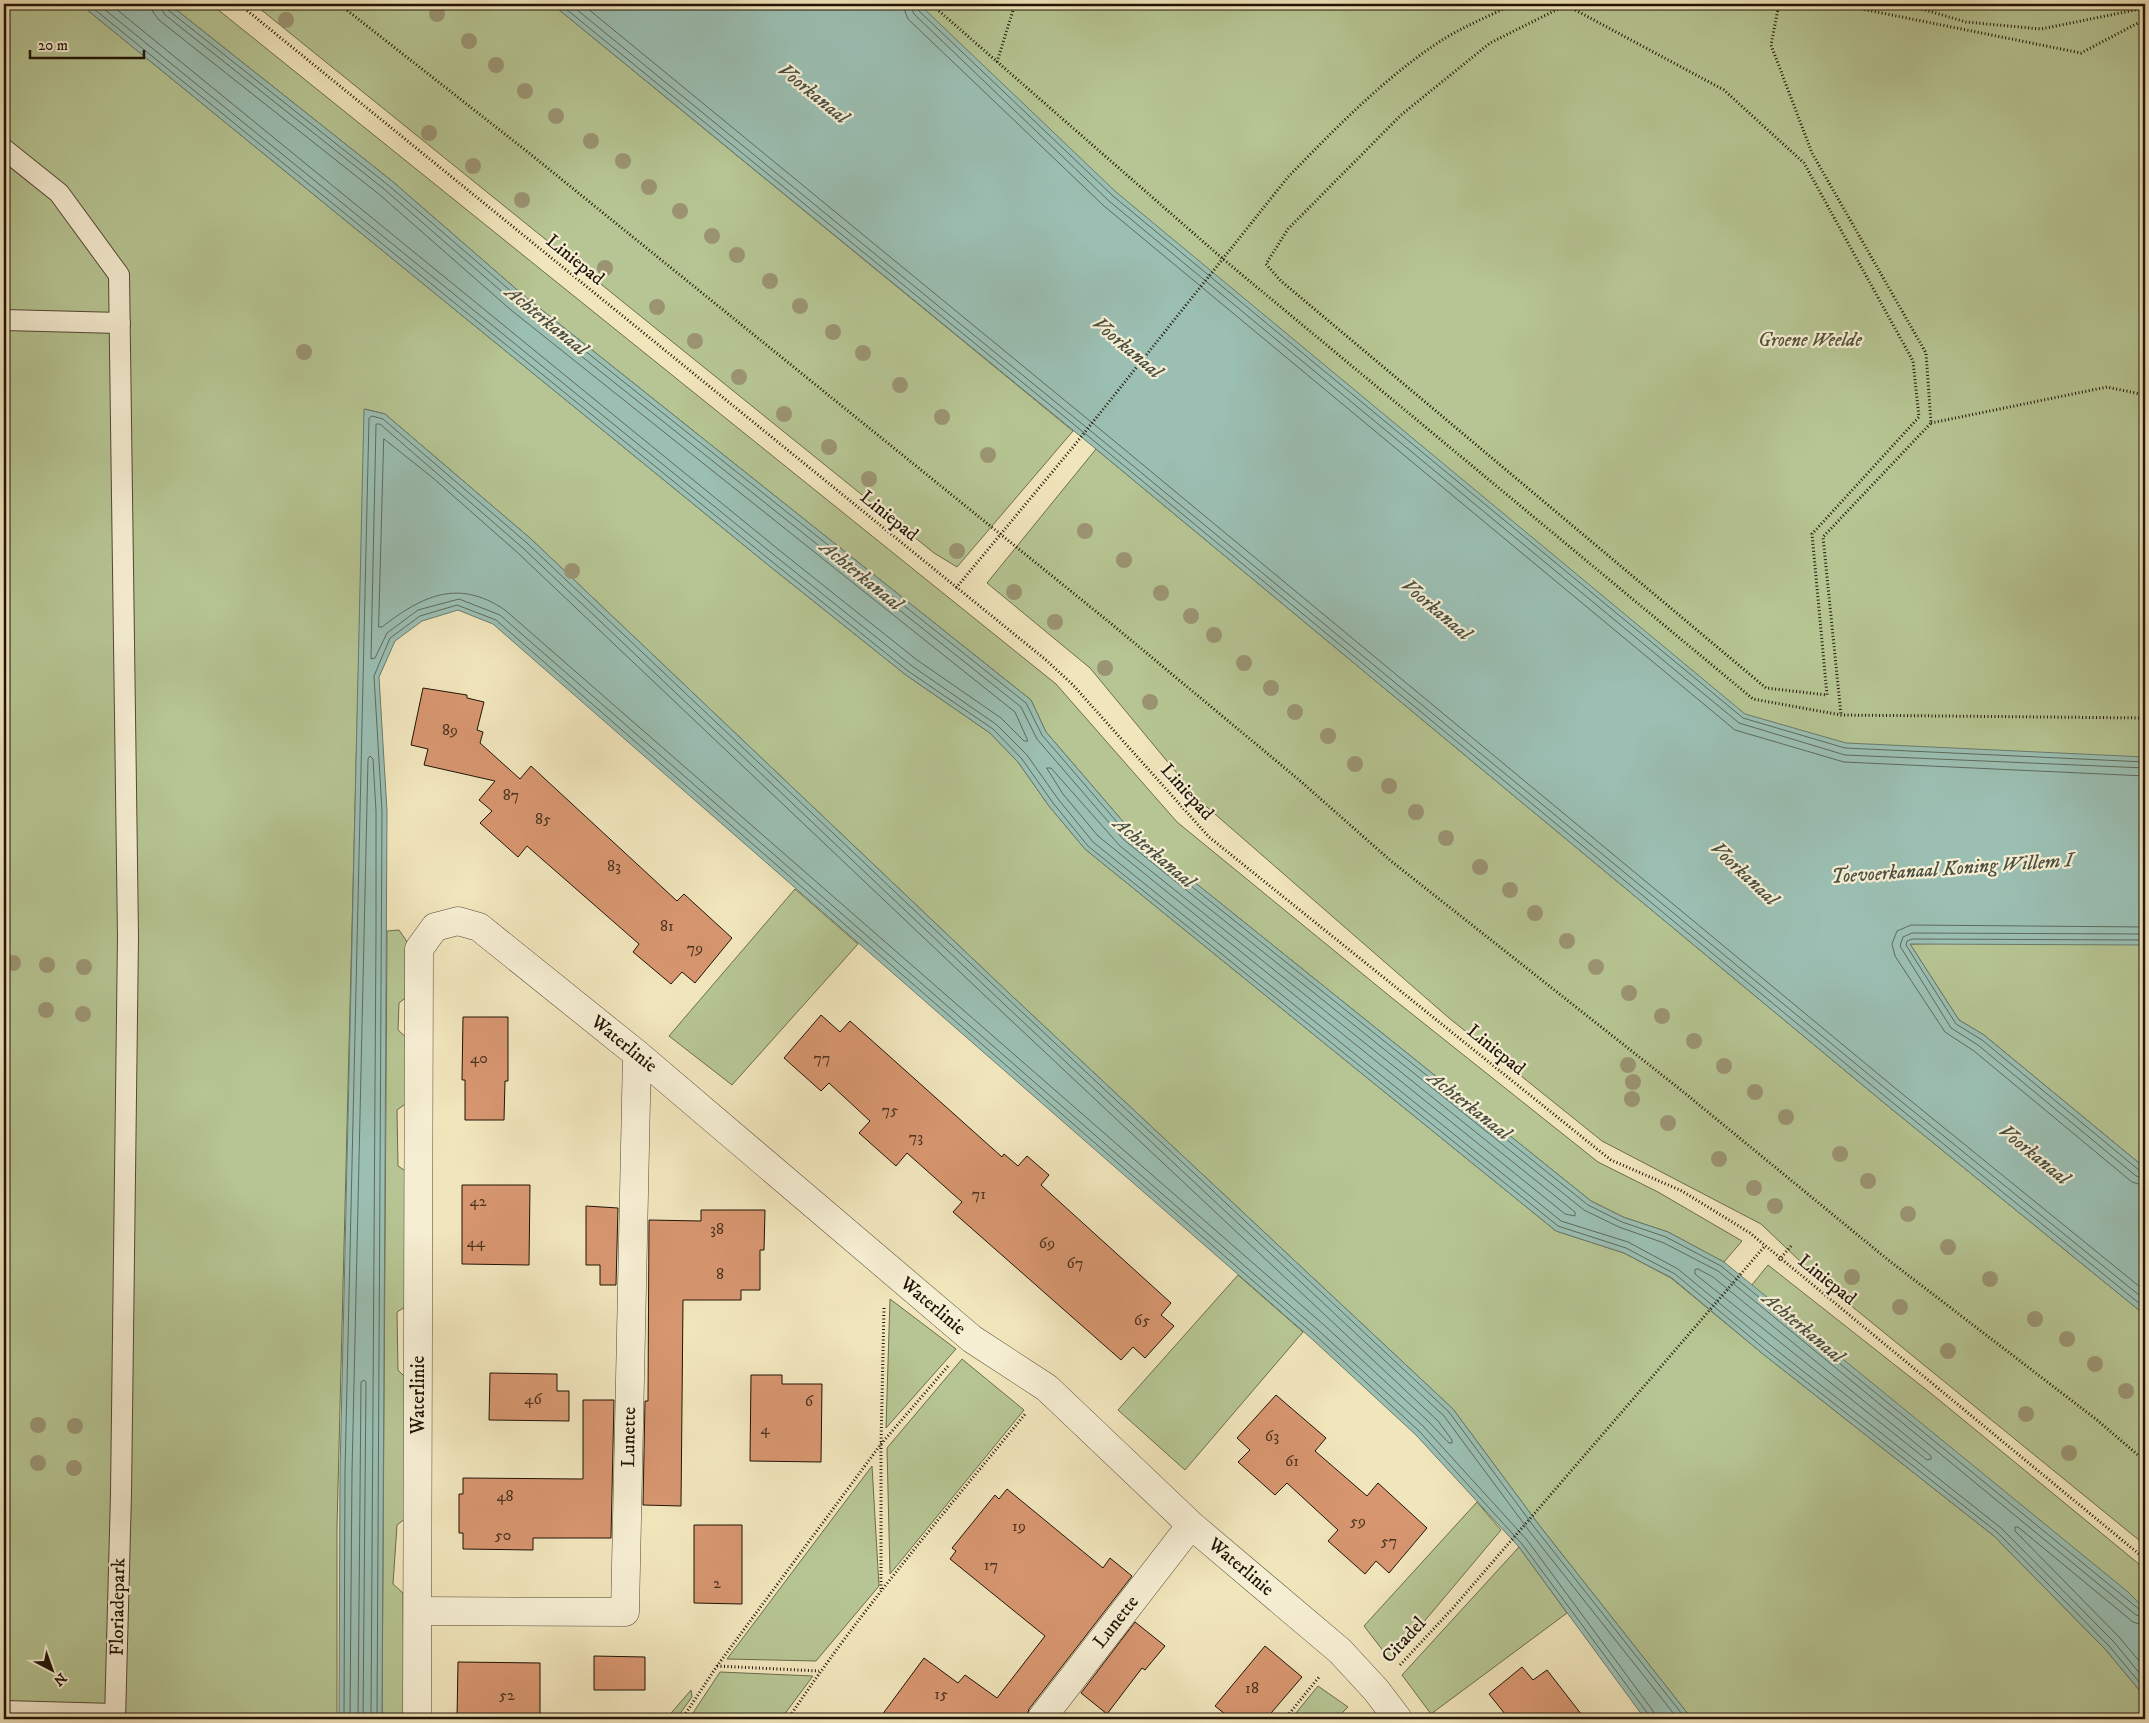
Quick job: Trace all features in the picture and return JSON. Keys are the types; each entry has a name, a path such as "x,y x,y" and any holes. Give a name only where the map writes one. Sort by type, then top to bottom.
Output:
{"street":[{"name":"Waterlinie","path":"417,1719 420,949 435,927 458,922 479,927 637,1054 972,1339 1048,1388 1192,1525 1340,1651 1376,1690 1398,1719"},
{"name":"Lunette","path":"418,1610 625,1612 637,1054"},
{"name":"Lunette","path":"1041,1719 1192,1525"}],"lane":[{"name":"Floriadepark","path":"4,149 59,193 119,275 128,936 121,1494 115,1717"},
{"path":"4,320 120,323"},
{"path":"4,1711 115,1717"}],"path":[{"name":"Liniepad","path":"238,4 1046,660 1073,685 1209,837 1597,1150 1612,1160 1703,1203 1750,1233 1779,1260 1915,1368 2145,1559"},
{"path":"339,4 522,147 1000,534 1290,772 1391,861 1673,1084 1887,1259 2097,1420 2145,1461"},
{"path":"931,4 1222,259 1753,699 1841,715 2145,718"},
{"path":"997,62 1015,4"},
{"path":"956,588 1073,446 1288,177 1328,136 1400,70 1440,41 1514,4"},
{"path":"1565,5 1724,90 1804,162 1913,361 1919,417 1812,534 1826,695 1766,688 1281,281 1266,264 1288,229 1401,115 1490,43 1565,5 1594,4"},
{"path":"1779,4 1771,45 1812,153 1926,353 1931,423"},
{"path":"1837,4 2081,53 2138,23 2145,22"},
{"path":"1905,4 1966,22 2041,29 2145,8"},
{"path":"1841,715 1823,537 1931,423 2107,387 2145,395"},
{"path":"1779,1260 1792,1246"},
{"name":"Citadel","path":"1376,1690 1453,1608 1750,1260 1764,1247"},
{"path":"881,1589 880,1444 886,1265"},
{"path":"682,1719 717,1666 880,1444 972,1339"},
{"path":"788,1719 820,1671 881,1589 1048,1388"},
{"path":"1285,1719 1340,1651"},
{"path":"717,1666 820,1671"}],"green space":[{"path":"4,4 80,4 767,564 906,675 990,733 1018,762 1049,806 1085,849 1556,1231 1624,1253 1671,1278 1763,1354 1994,1536 2106,1650 2145,1697 2145,1719 1692,1719 1539,1525 1453,1409 1012,996 531,539 385,414 365,409 337,1527 337,1719 4,1719"},
{"path":"169,4 211,4 1056,684 1177,822 1392,998 1598,1162 1658,1192 1742,1241 1724,1262 1668,1232 1623,1217 1591,1201 1132,832 1046,732 1031,700 523,295 392,181"},
{"path":"254,4 552,4 1073,431 957,567 934,553"},
{"name":"Groene Weelde","path":"912,4 2145,4 2145,1168 1984,1035 1959,1020 1910,944 1959,943 1101,184"},
{"path":"1096,449 1883,1102 2145,1315 2145,1545 1822,1282 1761,1224 1602,1141 1449,1018 1200,801 1090,668 987,583"},
{"path":"795,889 858,944 732,1085 669,1036"},
{"path":"399,930 410,946 408,996 399,1003 398,1030 408,1039 408,1102 397,1110 398,1166 407,1172 407,1306 397,1312 398,1370 407,1379 406,1518 397,1525 393,1584 403,1593 404,1719 382,1719 387,931"},
{"path":"1768,1265 1933,1395 2145,1569 2145,1609 1751,1286"},
{"path":"1238,1275 1303,1332 1185,1470 1118,1410"},
{"path":"890,1299 956,1349 886,1428"},
{"path":"962,1359 1024,1410 890,1574 887,1448"},
{"path":"872,1466 879,1586 816,1661 727,1659"},
{"path":"1477,1502 1501,1530 1391,1661 1364,1626"},
{"path":"1519,1547 1567,1613 1431,1714 1402,1675"},
{"path":"720,1672 813,1676 781,1719 689,1719"},
{"path":"1318,1686 1348,1707 1336,1719 1291,1719"},
{"path":"691,1690 692,1697 676,1719 666,1719"}],"water":[{"name":"Achterkanaal","path":"80,4 169,4 392,181 523,295 1031,700 1046,732 1132,832 1591,1201 1623,1217 1668,1232 1724,1262 2128,1592 2145,1609 2145,1697 2106,1650 1994,1536 1763,1354 1672,1278 1624,1253 1556,1231 1085,849 1049,806 1018,762 990,733 906,675 767,564"},
{"path":"552,4 919,4 1116,192 1745,714 1846,743 2145,757 2145,945 1910,944 1959,1020 1984,1035 2145,1168 2145,1315 1883,1102 1096,449"},
{"path":"364,409 385,414 531,539 1012,996 1453,1409 1539,1525 1692,1719 1645,1719 1519,1547 1416,1435 1312,1339 493,624 458,610 422,621 395,641 379,677 387,811 382,1719 339,1719 340,1472"}],"building":[{"path":"423,688 467,695 467,698 484,702 477,730 483,732 480,743 520,779 531,766 677,901 684,894 732,938 695,983 682,972 671,984 633,952 639,944 527,846 518,857 480,823 492,811 479,800 495,781 424,765 428,749 411,745"},
{"path":"821,1015 840,1032 850,1021 1002,1157 1004,1154 1018,1166 1027,1156 1049,1175 1041,1185 1171,1303 1161,1315 1174,1326 1145,1358 1133,1347 1121,1360 953,1212 962,1202 907,1153 896,1166 859,1133 870,1121 829,1083 821,1091 784,1058"},
{"path":"463,1017 508,1017 508,1081 505,1081 504,1120 465,1120 465,1080 462,1080"},
{"path":"462,1185 530,1185 529,1265 462,1264"},
{"path":"586,1206 618,1208 616,1285 600,1285 600,1265 586,1265"},
{"path":"701,1210 765,1210 764,1250 760,1250 760,1290 741,1290 741,1300 683,1300 681,1506 643,1505 645,1401 648,1401 649,1220 701,1221"},
{"path":"490,1373 557,1374 557,1391 569,1391 569,1421 489,1420"},
{"path":"751,1375 782,1375 782,1384 822,1384 821,1462 750,1461"},
{"path":"1276,1395 1326,1438 1315,1451 1367,1496 1378,1483 1427,1528 1389,1573 1376,1561 1365,1574 1328,1541 1338,1530 1287,1483 1275,1495 1238,1462 1250,1450 1237,1438"},
{"path":"583,1400 614,1400 611,1538 533,1538 533,1550 463,1549 463,1533 459,1533 459,1494 463,1494 463,1478 583,1479"},
{"path":"1007,1489 1103,1568 1110,1558 1132,1576 1029,1709 1026,1719 879,1719 924,1658 958,1683 965,1675 997,1698 1045,1636 950,1559 956,1551 952,1548 995,1495 999,1499"},
{"path":"694,1525 742,1525 742,1604 694,1603"},
{"path":"1135,1622 1165,1646 1145,1670 1142,1668 1107,1714 1081,1693"},
{"path":"1265,1646 1302,1677 1266,1719 1231,1719 1215,1706"},
{"path":"594,1656 645,1657 645,1690 594,1690"},
{"path":"458,1662 540,1663 540,1719 457,1719"},
{"path":"1522,1667 1533,1680 1547,1670 1585,1719 1509,1719 1489,1694"}],"water label":[{"name":"Voorkanaal","path":"813,94"},
{"name":"Voorkanaal","path":"1127,348"},
{"name":"Voorkanaal","path":"1436,610"},
{"name":"Toevoerkanaal Koning Willem I","path":"1952,869"},
{"name":"Voorkanaal","path":"1744,874"},
{"name":"Voorkanaal","path":"2034,1155"}]}
